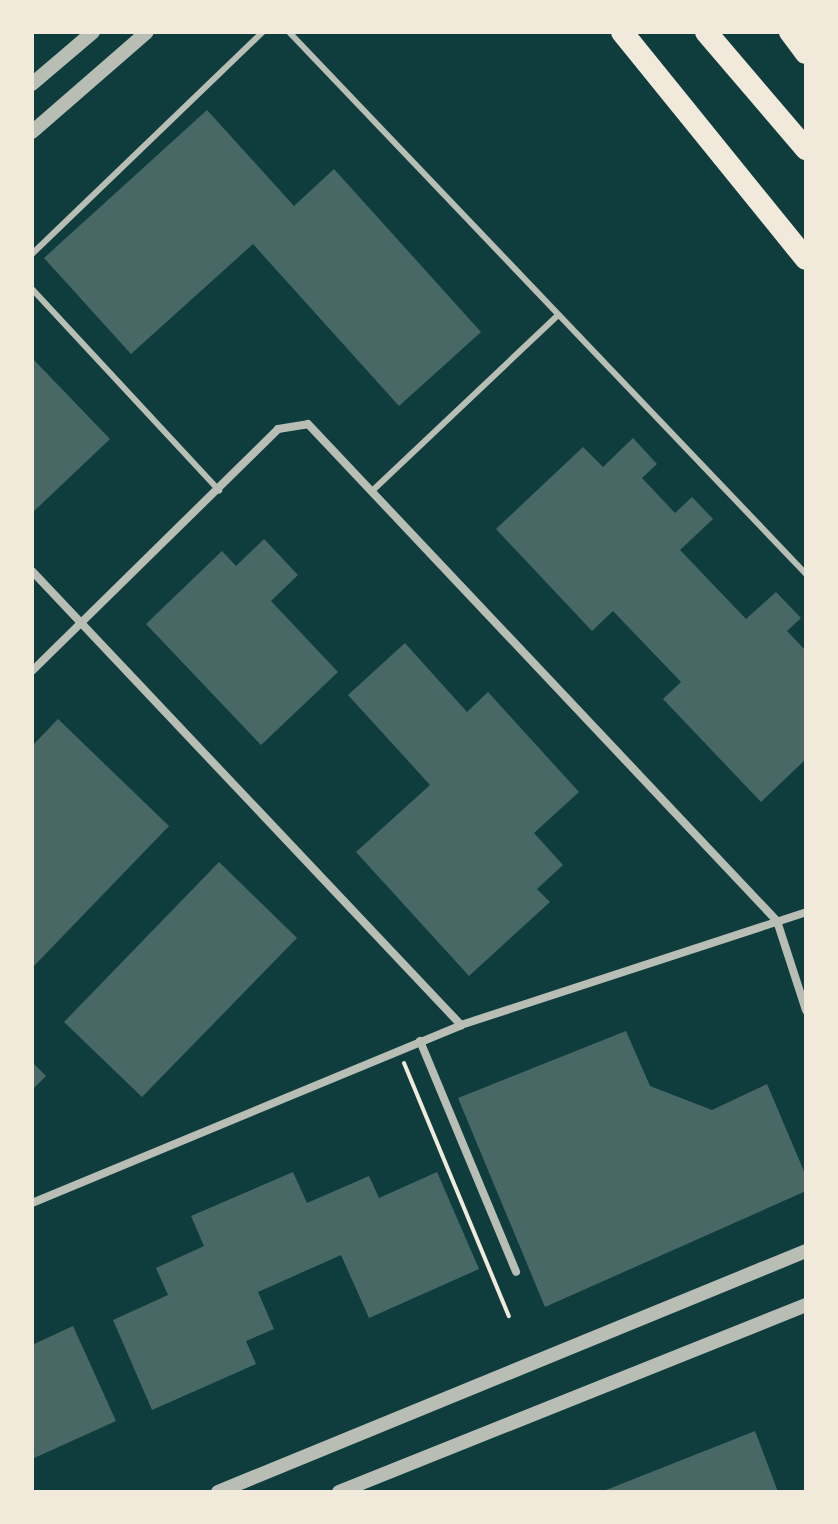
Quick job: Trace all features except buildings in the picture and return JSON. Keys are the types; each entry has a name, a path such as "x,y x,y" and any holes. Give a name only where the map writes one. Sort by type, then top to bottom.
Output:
{"highway":[{"path":"622,32 806,259"},
{"path":"706,32 806,149"},
{"path":"790,32 806,53"}],"street":[{"path":"32,84 93,32"},
{"path":"32,132 147,32"},
{"path":"32,671 278,429 308,424 777,921 806,1010"},
{"path":"32,571 461,1025"},
{"path":"32,1203 461,1025 806,912"},
{"path":"420,1041 516,1272"},
{"path":"218,1492 806,1251"},
{"path":"339,1492 806,1305"}],"lane":[{"path":"32,254 263,32"},
{"path":"289,32 556,317 806,574"},
{"path":"32,289 219,490"},
{"path":"371,492 556,317"}],"path":[{"path":"399,1050 509,1316"}]}
